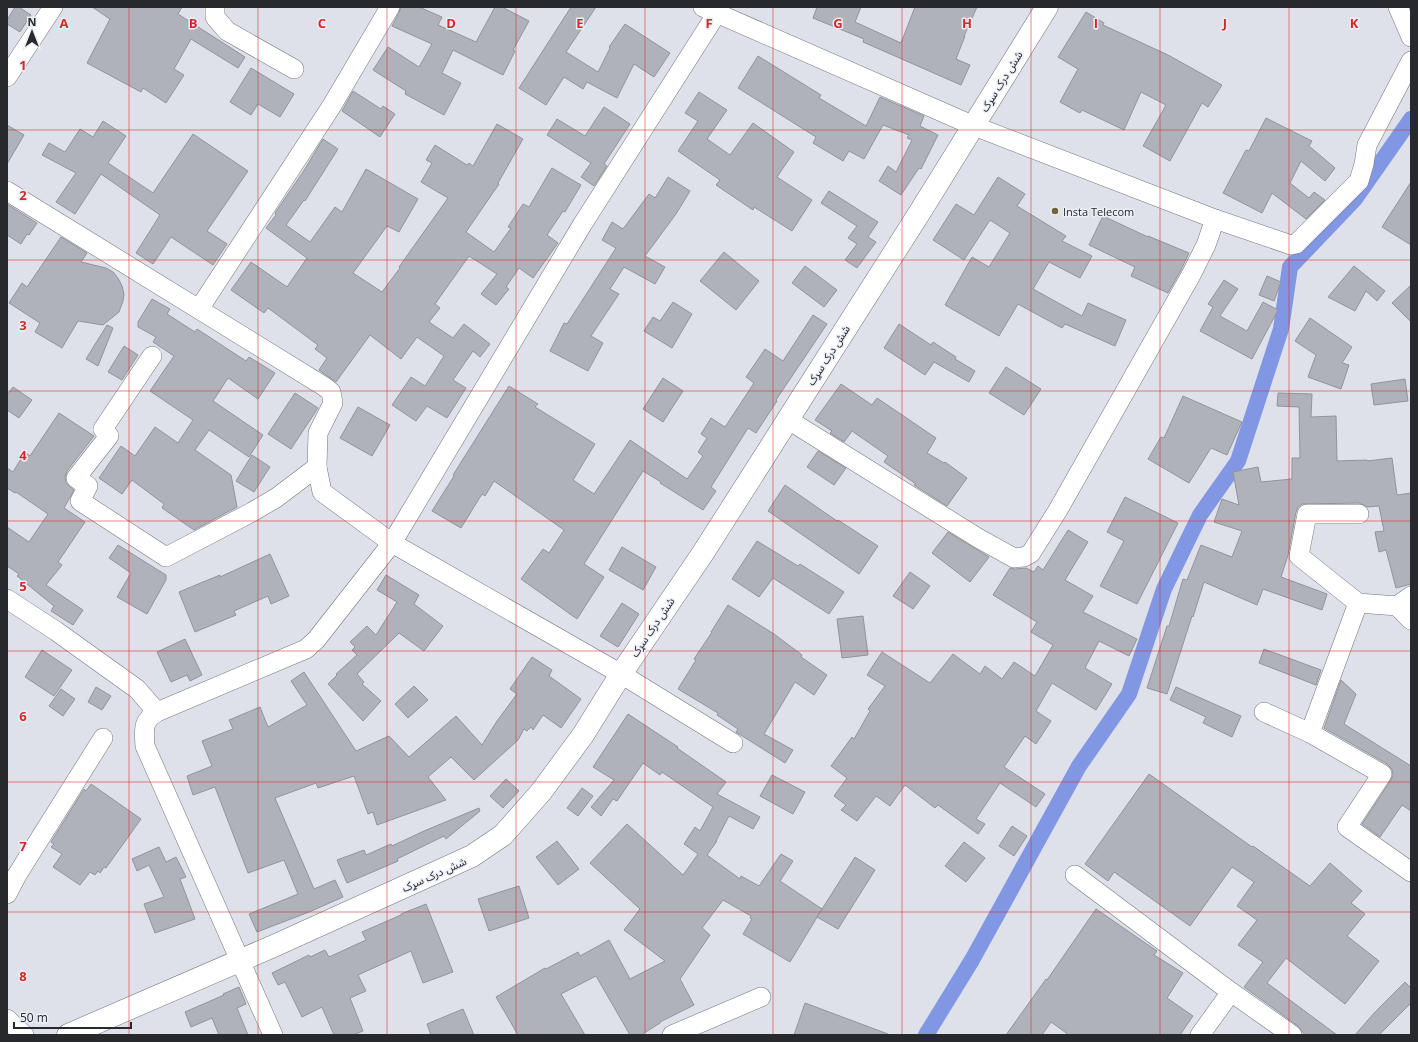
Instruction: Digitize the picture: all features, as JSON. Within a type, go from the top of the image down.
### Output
[{"type":"main road","name":"شش درک سړک","points":[[68,1035],[472,856],[503,835],[541,792],[583,736],[621,674],[703,553],[974,126],[1047,7]]},
{"type":"street","points":[[7,77],[52,7]]},
{"type":"street","points":[[216,7],[215,17],[227,31],[294,69]]},
{"type":"street","points":[[199,309],[331,107],[390,7]]},
{"type":"street","points":[[1398,7],[1411,37]]},
{"type":"street","points":[[273,1035],[145,746],[144,730],[149,717],[157,712],[306,649],[316,640],[392,543],[710,10],[974,126],[1215,219],[1288,245],[1296,244],[1359,180],[1364,164],[1367,145],[1411,61]]},
{"type":"street","points":[[7,190],[331,392],[333,403],[318,434],[317,467],[322,492],[392,543],[621,674],[733,743]]},
{"type":"street","points":[[788,419],[978,538],[1014,558],[1024,557],[1032,553],[1058,510],[1164,323],[1206,245],[1215,219]]},
{"type":"street","points":[[152,356],[103,428],[109,436],[76,478],[88,486],[80,501],[166,557],[276,498],[317,467]]},
{"type":"street","points":[[1359,514],[1307,514],[1299,556],[1358,603],[1404,601],[1411,620]]},
{"type":"street","points":[[7,599],[56,631],[137,689],[157,712]]},
{"type":"street","points":[[1310,733],[1358,603]]},
{"type":"street","points":[[1264,712],[1310,733],[1382,774],[1346,827],[1411,872]]},
{"type":"street","points":[[7,894],[17,875],[103,738]]},
{"type":"street","points":[[1075,875],[1231,992],[1292,1035]]},
{"type":"street","points":[[1200,1035],[1231,992]]},
{"type":"street","points":[[672,1035],[761,997]]},
{"type":"building","points":[[15,7],[19,7],[31,15],[20,32],[7,24],[7,20]]},
{"type":"building","points":[[92,7],[182,7],[178,14],[245,57],[238,68],[191,39],[174,69],[184,75],[166,103],[143,88],[141,92],[87,63],[110,19]]},
{"type":"building","points":[[401,7],[419,7],[442,17],[438,25],[476,42],[495,7],[502,7],[529,21],[513,50],[515,51],[503,75],[453,50],[442,73],[461,83],[444,115],[405,94],[406,91],[373,70],[388,47],[419,67],[432,44],[392,26]]},
{"type":"building","points":[[571,7],[596,7],[566,52],[598,72],[610,48],[609,47],[625,24],[670,53],[654,77],[634,64],[617,98],[587,82],[583,89],[564,77],[546,105],[519,88]]},
{"type":"building","points":[[817,7],[861,7],[855,22],[901,43],[915,7],[977,7],[956,59],[970,65],[961,85],[863,42],[864,39],[813,18]]},
{"type":"building","points":[[1086,12],[1104,23],[1103,25],[1168,55],[1222,85],[1208,107],[1202,103],[1170,161],[1143,146],[1166,105],[1141,92],[1124,130],[1082,110],[1080,113],[1060,102],[1078,69],[1058,57]]},
{"type":"building","points":[[758,56],[821,95],[819,98],[866,126],[880,97],[924,116],[920,126],[938,135],[921,169],[919,168],[901,195],[879,181],[888,166],[896,172],[912,140],[907,138],[909,135],[883,125],[864,159],[849,151],[843,161],[813,143],[816,137],[738,88]]},
{"type":"building","points":[[251,68],[294,94],[280,117],[258,104],[251,115],[230,102]]},
{"type":"building","points":[[353,91],[381,109],[383,106],[395,114],[380,137],[342,111]]},
{"type":"building","points":[[699,92],[727,110],[707,139],[730,155],[753,123],[794,152],[777,177],[812,200],[792,231],[754,207],[753,210],[716,185],[720,180],[678,151],[698,121],[685,113]]},
{"type":"building","points":[[604,107],[630,124],[604,164],[607,166],[594,186],[581,177],[591,163],[547,135],[557,119],[585,136]]},
{"type":"building","points":[[1266,118],[1312,141],[1309,146],[1335,168],[1325,181],[1301,161],[1290,183],[1309,198],[1314,192],[1325,200],[1306,219],[1272,193],[1262,213],[1223,193],[1246,150],[1249,151]]},
{"type":"building","points":[[103,121],[126,136],[108,163],[153,193],[193,134],[248,171],[207,231],[227,244],[213,265],[171,237],[153,264],[136,253],[160,215],[101,174],[75,214],[56,202],[76,173],[42,155],[49,143],[65,152],[80,129],[93,137]]},
{"type":"building","points":[[497,124],[523,139],[498,183],[499,184],[466,232],[494,252],[511,228],[508,227],[523,204],[529,207],[552,168],[581,185],[565,212],[563,211],[547,235],[558,243],[533,278],[519,268],[506,287],[509,289],[496,305],[481,294],[497,274],[469,256],[435,304],[440,308],[429,322],[453,338],[464,324],[490,344],[480,357],[473,351],[453,380],[466,388],[447,418],[427,406],[416,421],[392,405],[411,377],[425,386],[444,356],[417,337],[401,359],[370,335],[336,382],[319,370],[327,358],[315,349],[318,345],[268,308],[264,313],[231,290],[251,262],[287,287],[307,258],[266,228],[276,215],[275,213],[323,139],[338,149],[305,201],[304,200],[286,225],[310,242],[335,207],[342,212],[366,169],[418,199],[399,232],[387,226],[353,273],[382,292],[448,198],[421,182],[432,163],[426,160],[435,145],[467,165],[469,163],[473,166]]},
{"type":"building","points":[[7,125],[24,135],[7,164]]},
{"type":"building","points":[[668,177],[690,191],[676,214],[645,256],[665,267],[655,284],[624,267],[610,289],[619,294],[591,336],[603,343],[588,371],[550,351],[564,323],[567,324],[616,248],[602,240],[612,222],[623,229],[649,194],[655,198]]},
{"type":"building","points":[[998,177],[1025,194],[1017,206],[1066,236],[1062,241],[1092,256],[1080,278],[1049,262],[1033,289],[1082,316],[1088,303],[1126,320],[1115,346],[1065,324],[1062,328],[1018,304],[999,336],[945,305],[972,257],[989,267],[1010,233],[990,220],[964,260],[933,240],[956,204],[974,215]]},
{"type":"building","points":[[1411,182],[1411,245],[1382,227]]},
{"type":"building","points":[[829,191],[878,222],[868,237],[876,242],[857,268],[845,260],[857,244],[848,238],[857,226],[821,203]]},
{"type":"building","points":[[7,204],[37,223],[29,235],[27,234],[21,244],[7,235]]},
{"type":"building","points":[[1103,216],[1148,237],[1189,253],[1168,293],[1131,276],[1135,267],[1089,245]]},
{"type":"building","points":[[61,237],[87,253],[81,262],[106,268],[113,272],[122,286],[124,294],[119,312],[103,325],[78,321],[62,348],[35,332],[40,323],[9,303],[22,283],[27,287]]},
{"type":"building","points":[[724,252],[759,281],[736,310],[700,281]]},
{"type":"building","points":[[805,266],[837,290],[824,307],[792,283]]},
{"type":"building","points":[[1354,266],[1385,291],[1377,301],[1366,291],[1355,311],[1328,297]]},
{"type":"building","points":[[1267,276],[1281,282],[1274,301],[1259,295]]},
{"type":"building","points":[[1224,280],[1238,289],[1220,316],[1247,331],[1263,302],[1278,310],[1252,359],[1200,331],[1213,307],[1208,304]]},
{"type":"building","points":[[1411,285],[1411,322],[1392,303]]},
{"type":"building","points":[[152,299],[170,309],[167,314],[195,332],[197,329],[246,361],[249,357],[275,373],[258,399],[228,378],[213,401],[263,435],[249,457],[209,430],[195,450],[231,475],[237,507],[194,530],[162,508],[164,504],[132,480],[122,494],[99,478],[121,446],[135,456],[155,427],[178,443],[193,420],[150,391],[174,356],[153,342],[156,337],[138,327],[138,322]]},
{"type":"building","points":[[673,302],[692,314],[672,348],[644,331],[653,317],[660,321]]},
{"type":"building","points":[[813,315],[827,324],[776,400],[777,401],[756,433],[748,428],[711,487],[716,491],[703,510],[643,471],[584,564],[604,577],[577,619],[521,579],[543,549],[549,553],[564,530],[494,481],[485,496],[482,494],[461,528],[432,511],[509,386],[538,404],[535,407],[595,444],[573,480],[594,494],[630,440],[687,479],[703,456],[698,452],[707,438],[701,434],[711,418],[725,427],[754,383],[746,377],[765,349],[783,361]]},
{"type":"building","points":[[1310,318],[1352,347],[1342,363],[1349,365],[1341,389],[1308,377],[1316,355],[1295,341]]},
{"type":"building","points":[[899,324],[931,345],[933,342],[956,357],[955,359],[975,371],[969,382],[934,362],[925,375],[884,348]]},
{"type":"building","points":[[107,325],[113,328],[98,366],[86,359]]},
{"type":"building","points":[[124,346],[138,355],[122,380],[108,372]]},
{"type":"building","points":[[1006,367],[1041,389],[1024,415],[989,393]]},
{"type":"building","points":[[663,378],[683,391],[663,422],[643,409]]},
{"type":"building","points":[[1405,379],[1408,401],[1374,405],[1371,384]]},
{"type":"building","points":[[841,384],[872,405],[877,398],[936,438],[927,453],[944,463],[945,462],[967,478],[947,506],[914,485],[916,484],[884,462],[888,456],[852,431],[844,442],[830,433],[832,431],[815,420]]},
{"type":"building","points":[[13,387],[32,400],[19,418],[7,410],[7,395]]},
{"type":"building","points":[[295,393],[318,408],[291,449],[268,434]]},
{"type":"building","points":[[1278,393],[1312,394],[1311,417],[1336,416],[1337,461],[1367,461],[1392,458],[1397,495],[1411,493],[1411,584],[1396,588],[1386,550],[1379,552],[1375,532],[1384,531],[1379,506],[1367,507],[1359,503],[1302,504],[1298,507],[1296,512],[1288,555],[1281,577],[1327,594],[1322,610],[1263,589],[1257,605],[1204,582],[1167,694],[1147,688],[1167,626],[1169,626],[1183,579],[1187,580],[1201,545],[1232,557],[1242,531],[1214,522],[1222,499],[1239,505],[1233,472],[1258,467],[1261,482],[1292,479],[1292,458],[1300,458],[1299,407],[1277,406]]},
{"type":"building","points":[[1183,396],[1242,422],[1227,455],[1211,448],[1189,483],[1148,459],[1161,437],[1164,438]]},
{"type":"building","points":[[358,407],[390,425],[372,456],[340,438]]},
{"type":"building","points":[[59,413],[94,436],[67,471],[65,477],[66,483],[74,490],[64,508],[85,522],[58,562],[62,565],[46,585],[83,610],[73,625],[51,611],[54,606],[17,576],[19,574],[7,566],[7,527],[29,542],[48,514],[16,492],[15,493],[7,488],[7,468],[13,472],[25,452],[30,456]]},
{"type":"building","points":[[818,451],[846,468],[834,485],[807,467]]},
{"type":"building","points":[[252,455],[270,467],[254,492],[236,481]]},
{"type":"building","points":[[785,485],[837,521],[838,520],[878,546],[859,574],[768,511]]},
{"type":"building","points":[[1125,497],[1178,523],[1137,604],[1100,586],[1124,541],[1107,532]]},
{"type":"building","points":[[1068,530],[1088,542],[1065,580],[1093,596],[1083,612],[1137,639],[1129,656],[1099,641],[1085,668],[1112,684],[1096,710],[1052,683],[1036,711],[1051,721],[1036,744],[1025,736],[1004,767],[1045,794],[1036,807],[1000,783],[976,819],[985,824],[978,834],[938,805],[935,808],[905,785],[890,806],[876,796],[857,821],[841,810],[846,805],[834,796],[847,778],[831,766],[852,737],[854,739],[870,711],[868,709],[885,686],[867,675],[882,652],[930,683],[953,654],[980,674],[985,666],[1002,679],[1014,662],[1035,676],[1053,645],[1031,632],[1037,622],[993,595],[1010,568],[1026,568],[1034,572],[1038,566],[1043,570]]},
{"type":"building","points":[[948,532],[989,557],[970,582],[932,553]]},
{"type":"building","points":[[757,541],[798,566],[800,564],[844,592],[829,614],[773,578],[759,597],[732,579]]},
{"type":"building","points":[[118,545],[166,575],[166,580],[147,614],[117,597],[131,573],[109,558]]},
{"type":"building","points":[[622,547],[656,567],[643,590],[609,570]]},
{"type":"building","points":[[270,554],[289,596],[271,604],[268,596],[234,611],[236,615],[195,632],[179,592],[220,575],[220,577]]},
{"type":"building","points":[[910,572],[930,586],[913,609],[893,596]]},
{"type":"building","points":[[386,575],[419,595],[414,604],[443,626],[424,651],[399,633],[357,674],[364,682],[362,684],[381,701],[363,721],[328,684],[337,675],[336,674],[357,655],[352,650],[355,647],[350,642],[367,626],[376,635],[397,602],[377,590]]},
{"type":"building","points":[[622,603],[639,614],[618,647],[600,636]]},
{"type":"building","points":[[728,605],[774,634],[802,655],[801,657],[827,675],[814,695],[795,682],[764,734],[793,750],[785,763],[736,732],[738,729],[717,715],[718,713],[678,689],[696,660],[694,659]]},
{"type":"building","points":[[863,616],[868,655],[842,658],[837,619]]},
{"type":"building","points":[[185,639],[202,675],[190,681],[187,675],[171,682],[157,652]]},
{"type":"building","points":[[1264,649],[1321,670],[1316,685],[1259,663]]},
{"type":"building","points":[[42,650],[72,670],[54,696],[25,677]]},
{"type":"building","points":[[532,657],[552,670],[549,676],[581,699],[561,728],[543,715],[533,730],[531,727],[527,731],[524,729],[518,740],[474,780],[451,757],[428,777],[446,800],[377,825],[373,812],[368,814],[354,776],[318,788],[316,783],[275,798],[314,889],[335,880],[343,897],[257,932],[249,914],[298,894],[284,860],[248,873],[215,787],[193,795],[187,776],[212,766],[202,741],[233,729],[229,720],[260,707],[268,727],[307,705],[291,681],[304,672],[356,751],[389,736],[409,757],[456,716],[482,745],[497,721],[517,694],[510,689]]},
{"type":"building","points":[[1341,680],[1356,694],[1344,724],[1411,766],[1411,811],[1402,805],[1380,837],[1362,824],[1391,780],[1393,775],[1392,769],[1387,764],[1324,728]]},
{"type":"building","points":[[414,686],[428,700],[408,718],[395,704]]},
{"type":"building","points":[[96,687],[111,696],[102,710],[88,702]]},
{"type":"building","points":[[1176,687],[1241,716],[1232,737],[1203,723],[1206,717],[1170,700]]},
{"type":"building","points":[[61,689],[75,699],[63,716],[49,706]]},
{"type":"building","points":[[628,714],[678,747],[677,748],[726,782],[717,794],[760,817],[753,829],[729,816],[717,841],[707,855],[740,879],[741,876],[759,886],[781,854],[793,861],[780,881],[822,909],[790,962],[743,934],[752,919],[750,918],[751,916],[723,900],[702,928],[710,935],[680,979],[694,1005],[660,1022],[641,1035],[630,1035],[596,976],[561,994],[585,1035],[518,1035],[496,997],[545,968],[546,969],[578,952],[580,956],[609,940],[630,979],[665,961],[624,930],[640,909],[590,863],[627,824],[683,875],[698,854],[684,844],[695,827],[700,831],[713,807],[662,772],[660,775],[643,763],[617,801],[613,799],[601,816],[591,807],[614,780],[593,767]]},
{"type":"building","points":[[1149,774],[1310,886],[1330,863],[1362,891],[1351,903],[1365,914],[1347,936],[1379,961],[1345,1004],[1286,958],[1267,983],[1337,1035],[1305,1035],[1298,1026],[1244,987],[1263,962],[1238,945],[1257,920],[1237,906],[1254,882],[1232,867],[1190,926],[1114,872],[1108,881],[1085,864]]},
{"type":"building","points":[[772,775],[805,792],[793,814],[760,796]]},
{"type":"building","points":[[506,779],[519,791],[503,808],[490,796]]},
{"type":"building","points":[[91,784],[141,819],[106,868],[104,867],[100,873],[98,871],[95,875],[90,872],[80,885],[53,867],[62,854],[51,847],[54,844],[51,842],[84,789],[86,791]]},
{"type":"building","points":[[582,788],[593,796],[578,816],[567,808]]},
{"type":"building","points":[[479,808],[480,811],[446,839],[444,836],[397,859],[398,861],[347,883],[337,860],[364,850],[366,855],[391,844],[392,846]]},
{"type":"building","points":[[1012,826],[1027,836],[1014,856],[999,846]]},
{"type":"building","points":[[557,841],[579,869],[558,885],[536,857]]},
{"type":"building","points":[[964,842],[985,858],[966,882],[945,866]]},
{"type":"building","points":[[159,847],[166,862],[176,857],[186,877],[180,879],[195,919],[155,933],[144,904],[164,897],[149,865],[137,871],[132,859]]},
{"type":"building","points":[[855,857],[875,870],[838,929],[817,917]]},
{"type":"building","points":[[519,886],[529,918],[489,931],[478,899]]},
{"type":"building","points":[[426,904],[453,972],[423,983],[411,951],[358,975],[366,991],[350,998],[363,1031],[353,1035],[334,1035],[322,1007],[302,1017],[285,982],[278,985],[272,973],[309,955],[310,957],[325,950],[329,957],[366,940],[362,932]]},
{"type":"building","points":[[1096,909],[1157,951],[1154,955],[1183,973],[1167,998],[1193,1016],[1180,1035],[1069,1035],[1051,1022],[1042,1035],[1006,1035],[1046,979],[1047,980]]},
{"type":"building","points":[[1405,982],[1411,988],[1411,1003],[1379,1035],[1355,1035],[1375,1012]]},
{"type":"building","points":[[239,987],[246,1004],[237,1008],[248,1035],[219,1035],[212,1018],[191,1027],[185,1012]]},
{"type":"building","points":[[805,1003],[888,1034],[888,1035],[794,1035]]},
{"type":"building","points":[[463,1009],[474,1035],[431,1035],[427,1024]]},
{"type":"waterway","points":[[926,1035],[972,960],[1079,766],[1129,694],[1164,589],[1200,515],[1238,461],[1281,329],[1290,267],[1355,199],[1411,119]]},
{"type":"place","name":"Insta Telecom","points":[[1055,211]]}]
